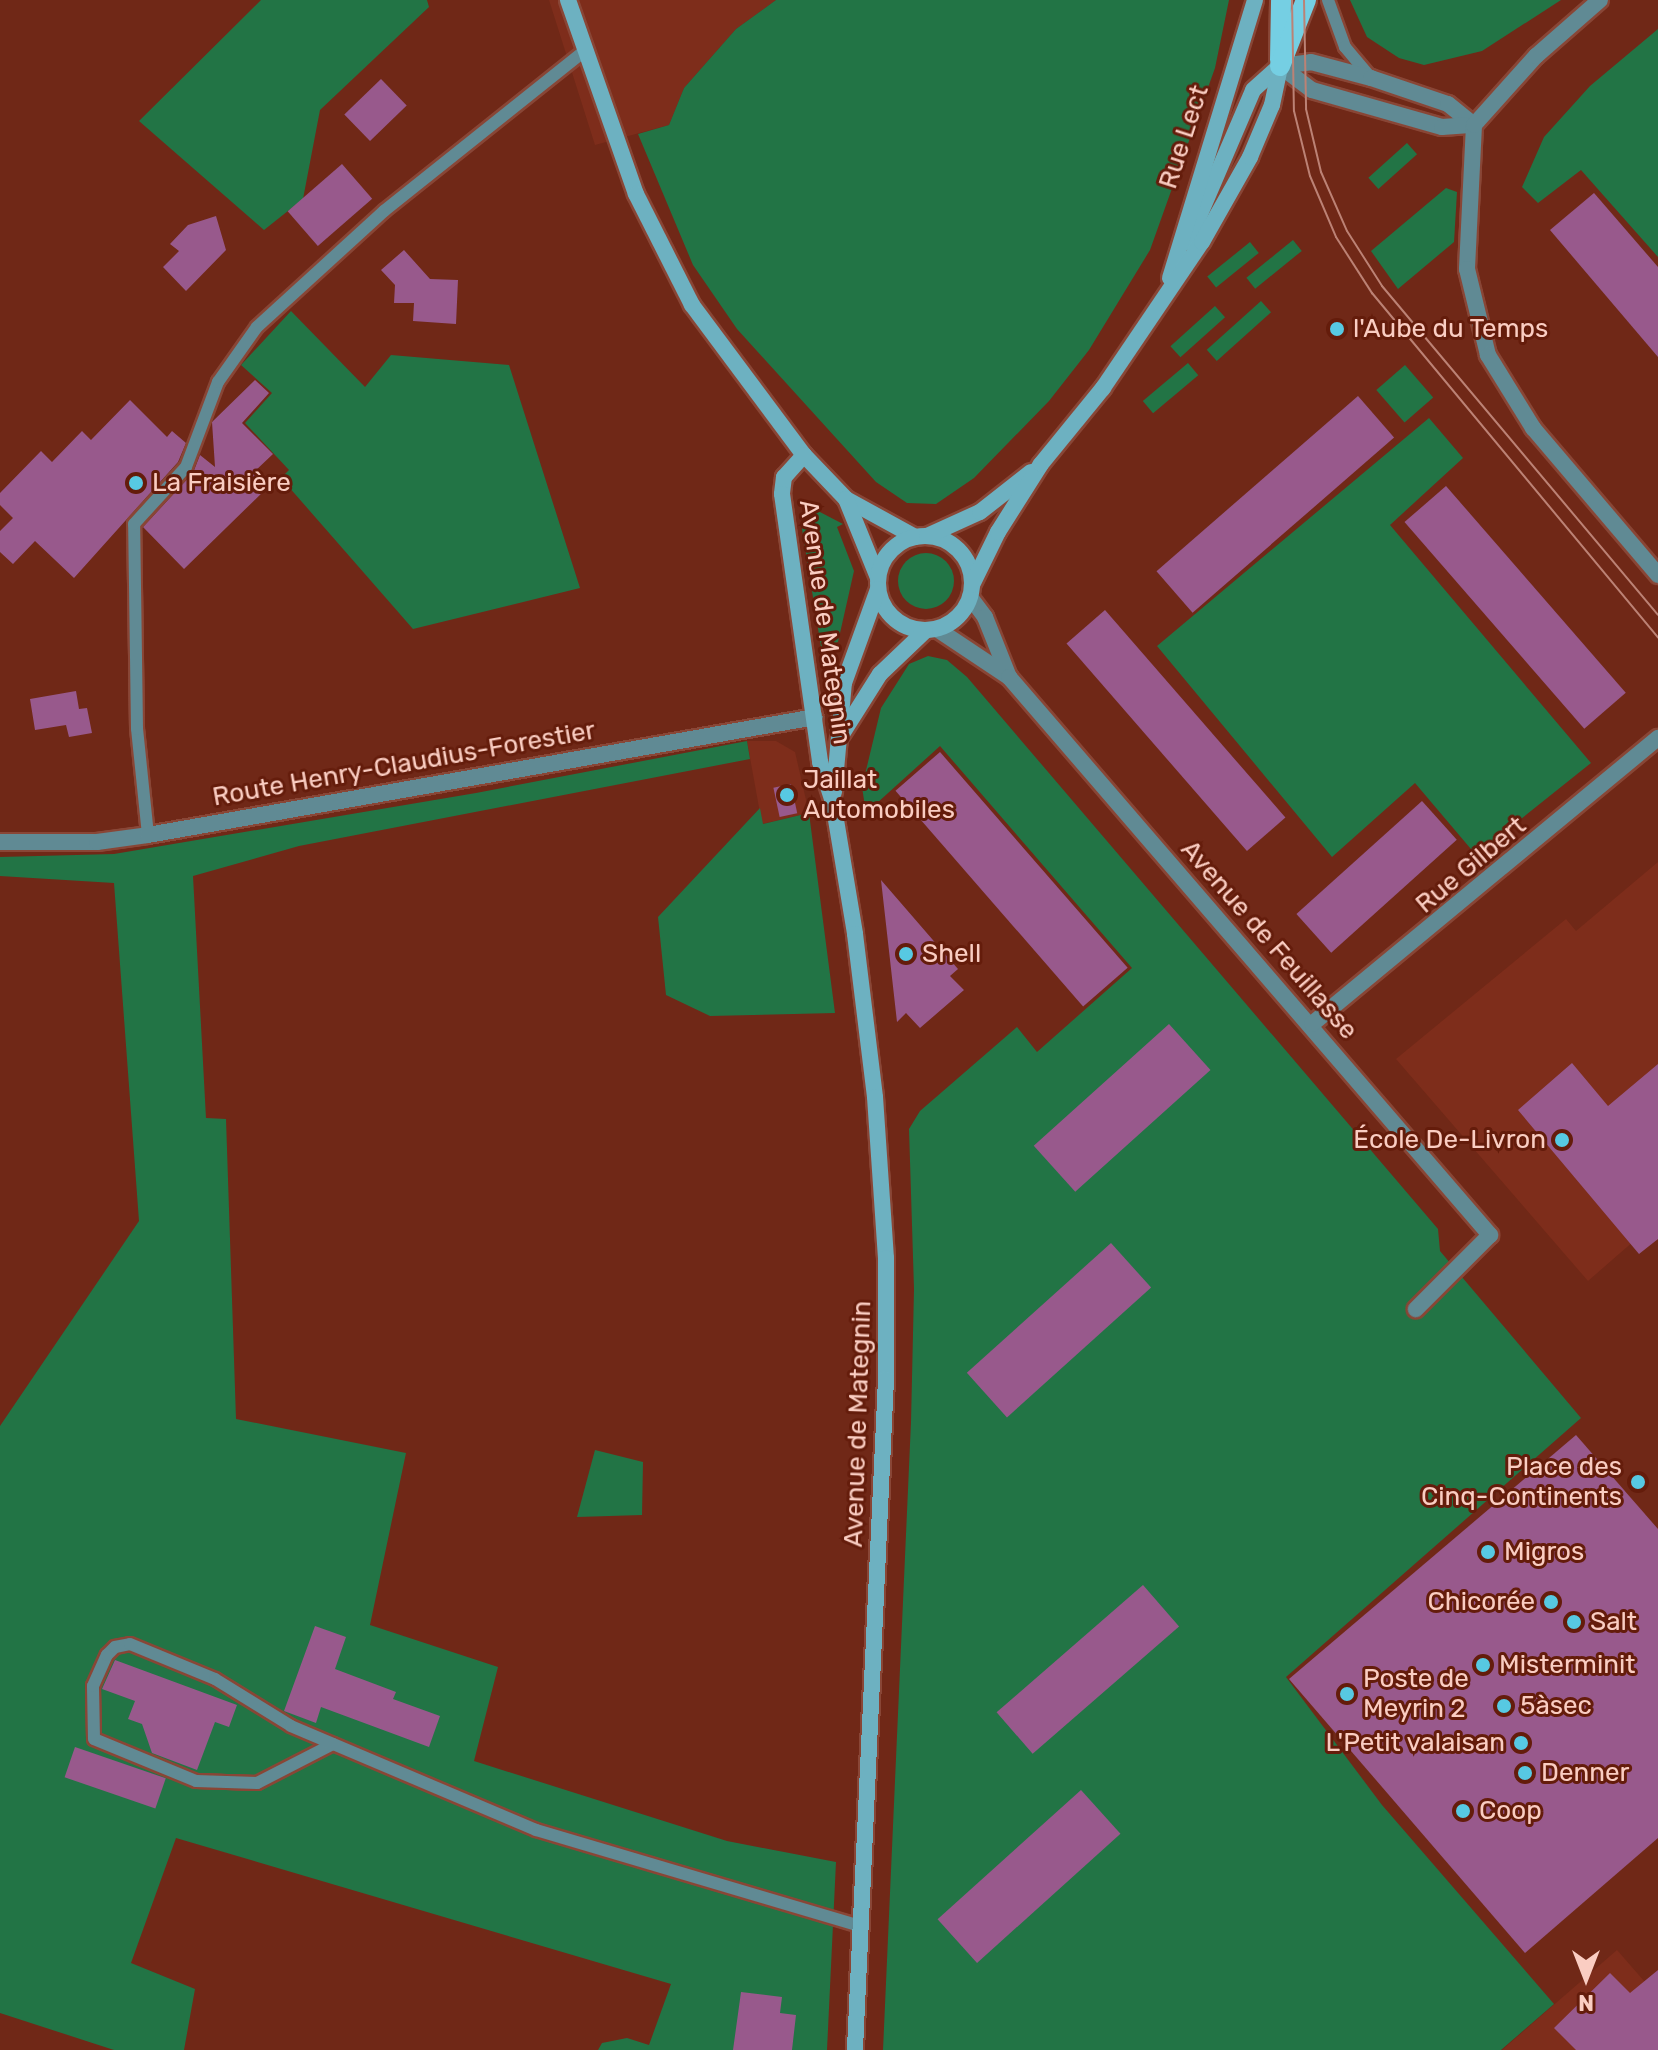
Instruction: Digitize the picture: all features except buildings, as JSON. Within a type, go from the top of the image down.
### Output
[{"type":"main road","name":"Avenue de Mategnin","points":[[568,0],[636,194],[668,263],[728,359],[804,455],[846,499],[921,537]]},
{"type":"main road","name":"Rue Lect","points":[[1166,291],[1255,0]]},
{"type":"main road","points":[[1280,66],[1277,27],[1281,0]]},
{"type":"main road","name":"Rue Lect","points":[[971,591],[998,532],[1041,464],[1103,388],[1166,291],[1253,90],[1280,66],[1306,0]]},
{"type":"main road","name":"Avenue de Mategnin","points":[[804,455],[784,477],[782,494],[820,762],[833,802],[868,1035],[886,1258],[886,1379],[855,2050]]},
{"type":"main road","name":"Rue Lect","points":[[921,537],[980,512],[1041,464]]},
{"type":"main road","name":"Avenue de Mategnin","points":[[833,802],[849,662],[878,583],[846,499]]},
{"type":"main road","points":[[921,537],[960,552],[971,591],[958,618],[931,630],[897,622],[878,583],[893,548],[921,537]]},
{"type":"main road","name":"Avenue de Mategnin","points":[[840,737],[880,674],[931,630]]},
{"type":"street","points":[[1600,0],[1536,56],[1474,125],[1467,269],[1488,355],[1533,428],[1658,575]]},
{"type":"street","points":[[1280,66],[1311,62],[1371,78],[1448,104],[1474,125]]},
{"type":"street","points":[[1280,66],[1312,90],[1442,127],[1474,125]]},
{"type":"street","name":"Avenue de Feuillasse","points":[[971,591],[1009,677]]},
{"type":"street","name":"Avenue de Feuillasse","points":[[931,630],[1009,677],[1312,1024],[1490,1235],[1416,1309]]},
{"type":"street","name":"Route Henry-Claudius-Forestier","points":[[0,842],[97,842],[148,835],[815,717]]},
{"type":"street","name":"Rue Gilbert","points":[[1312,1024],[1658,738]]},
{"type":"lane","points":[[1328,0],[1345,47],[1371,78]]},
{"type":"lane","points":[[148,835],[137,729],[134,524],[186,467],[218,382],[257,327],[384,211],[586,50]]},
{"type":"lane","points":[[333,1744],[257,1783],[196,1781],[94,1739],[93,1686],[107,1655],[115,1647],[130,1644],[215,1679],[291,1726],[578,1845],[861,1926]]},
{"type":"shaded area","points":[[549,0],[776,0],[736,29],[684,88],[669,125],[595,145]]},
{"type":"shaded area","points":[[747,741],[776,741],[795,752],[809,813],[762,824]]},
{"type":"shaded area","name":"École De-Livron","points":[[1658,862],[1658,1220],[1588,1281],[1396,1059],[1566,919],[1576,931]]},
{"type":"shaded area","points":[[1617,1950],[1658,1997],[1658,2050],[1502,2050]]},
{"type":"green space","points":[[261,0],[427,0],[429,7],[320,110],[303,199],[264,230],[139,121]]},
{"type":"green space","points":[[776,0],[1229,0],[1215,68],[1150,250],[1089,350],[1049,401],[974,478],[936,504],[907,503],[876,482],[737,329],[693,265],[638,134],[669,125],[684,88],[736,29]]},
{"type":"green space","points":[[1350,0],[1561,0],[1482,51],[1424,65],[1399,58],[1367,37]]},
{"type":"green space","points":[[1658,29],[1658,257],[1581,170],[1538,203],[1522,187],[1544,137],[1590,86]]},
{"type":"green space","points":[[1407,143],[1417,154],[1378,189],[1368,178]]},
{"type":"green space","points":[[1446,188],[1457,192],[1454,242],[1398,289],[1371,251]]},
{"type":"green space","points":[[1293,240],[1302,251],[1255,289],[1246,278]]},
{"type":"green space","points":[[1250,242],[1259,253],[1216,287],[1207,277]]},
{"type":"green space","points":[[1261,301],[1271,312],[1217,361],[1207,350]]},
{"type":"green space","points":[[1215,306],[1225,317],[1180,357],[1170,346]]},
{"type":"green space","points":[[291,311],[365,387],[391,355],[509,365],[580,588],[413,629],[281,478],[289,470],[245,423],[272,393],[241,365]]},
{"type":"green space","points":[[1188,363],[1198,375],[1153,413],[1143,401]]},
{"type":"green space","points":[[1405,365],[1433,397],[1405,422],[1376,390]]},
{"type":"green space","points":[[1429,418],[1463,458],[1390,525],[1591,763],[1476,855],[1415,783],[1332,857],[1157,646]]},
{"type":"green space","points":[[818,511],[843,524],[837,527],[854,571],[838,642],[821,647],[802,529],[802,519]]},
{"type":"green space","points":[[926,553],[946,561],[954,581],[946,601],[926,609],[906,601],[898,581],[906,561]]},
{"type":"green space","points":[[928,656],[947,660],[967,677],[1438,1229],[1440,1251],[1581,1418],[1286,1677],[1382,1805],[1554,2004],[1501,2050],[883,2050],[911,1422],[914,1289],[909,1129],[920,1111],[1017,1027],[1037,1052],[1132,968],[940,746],[866,813],[862,787],[881,708],[909,664]]},
{"type":"green space","points":[[747,741],[750,759],[299,846],[193,876],[206,1118],[226,1119],[236,1419],[406,1453],[370,1625],[498,1667],[474,1761],[727,1841],[836,1862],[827,2050],[598,2050],[602,2043],[627,2038],[649,2045],[671,1984],[176,1838],[131,1963],[195,1989],[184,2050],[114,2050],[0,2013],[0,1426],[139,1221],[114,883],[0,876],[0,857],[114,854],[476,793]]},
{"type":"green space","points":[[760,808],[763,824],[809,813],[835,1013],[710,1016],[666,995],[658,917]]},
{"type":"green space","points":[[595,1450],[643,1462],[642,1515],[577,1517]]},
{"type":"tram line","points":[[1292,0],[1294,111],[1310,176],[1336,237],[1372,293],[1658,638]]},
{"type":"tram line","points":[[1304,0],[1306,109],[1321,172],[1347,231],[1382,286],[1658,615]]},
{"type":"place","name":"l'Aube du Temps","points":[[1337,329]]},
{"type":"place","name":"La Fraisière","points":[[136,483]]},
{"type":"place","name":"Jaillat Automobiles","points":[[787,795]]},
{"type":"place","name":"Shell","points":[[906,954]]},
{"type":"place","name":"École De-Livron","points":[[1562,1140]]},
{"type":"place","name":"Place des Cinq-Continents","points":[[1638,1482]]},
{"type":"place","name":"Migros","points":[[1488,1552]]},
{"type":"place","name":"Chicorée","points":[[1551,1602]]},
{"type":"place","name":"Salt","points":[[1574,1622]]},
{"type":"place","name":"Misterminit","points":[[1483,1665]]},
{"type":"place","name":"Poste de Meyrin 2","points":[[1347,1694]]},
{"type":"place","name":"5àsec","points":[[1504,1706]]},
{"type":"place","name":"L'Petit valaisan","points":[[1521,1743]]},
{"type":"place","name":"Denner","points":[[1525,1773]]},
{"type":"place","name":"Coop","points":[[1463,1811]]}]
